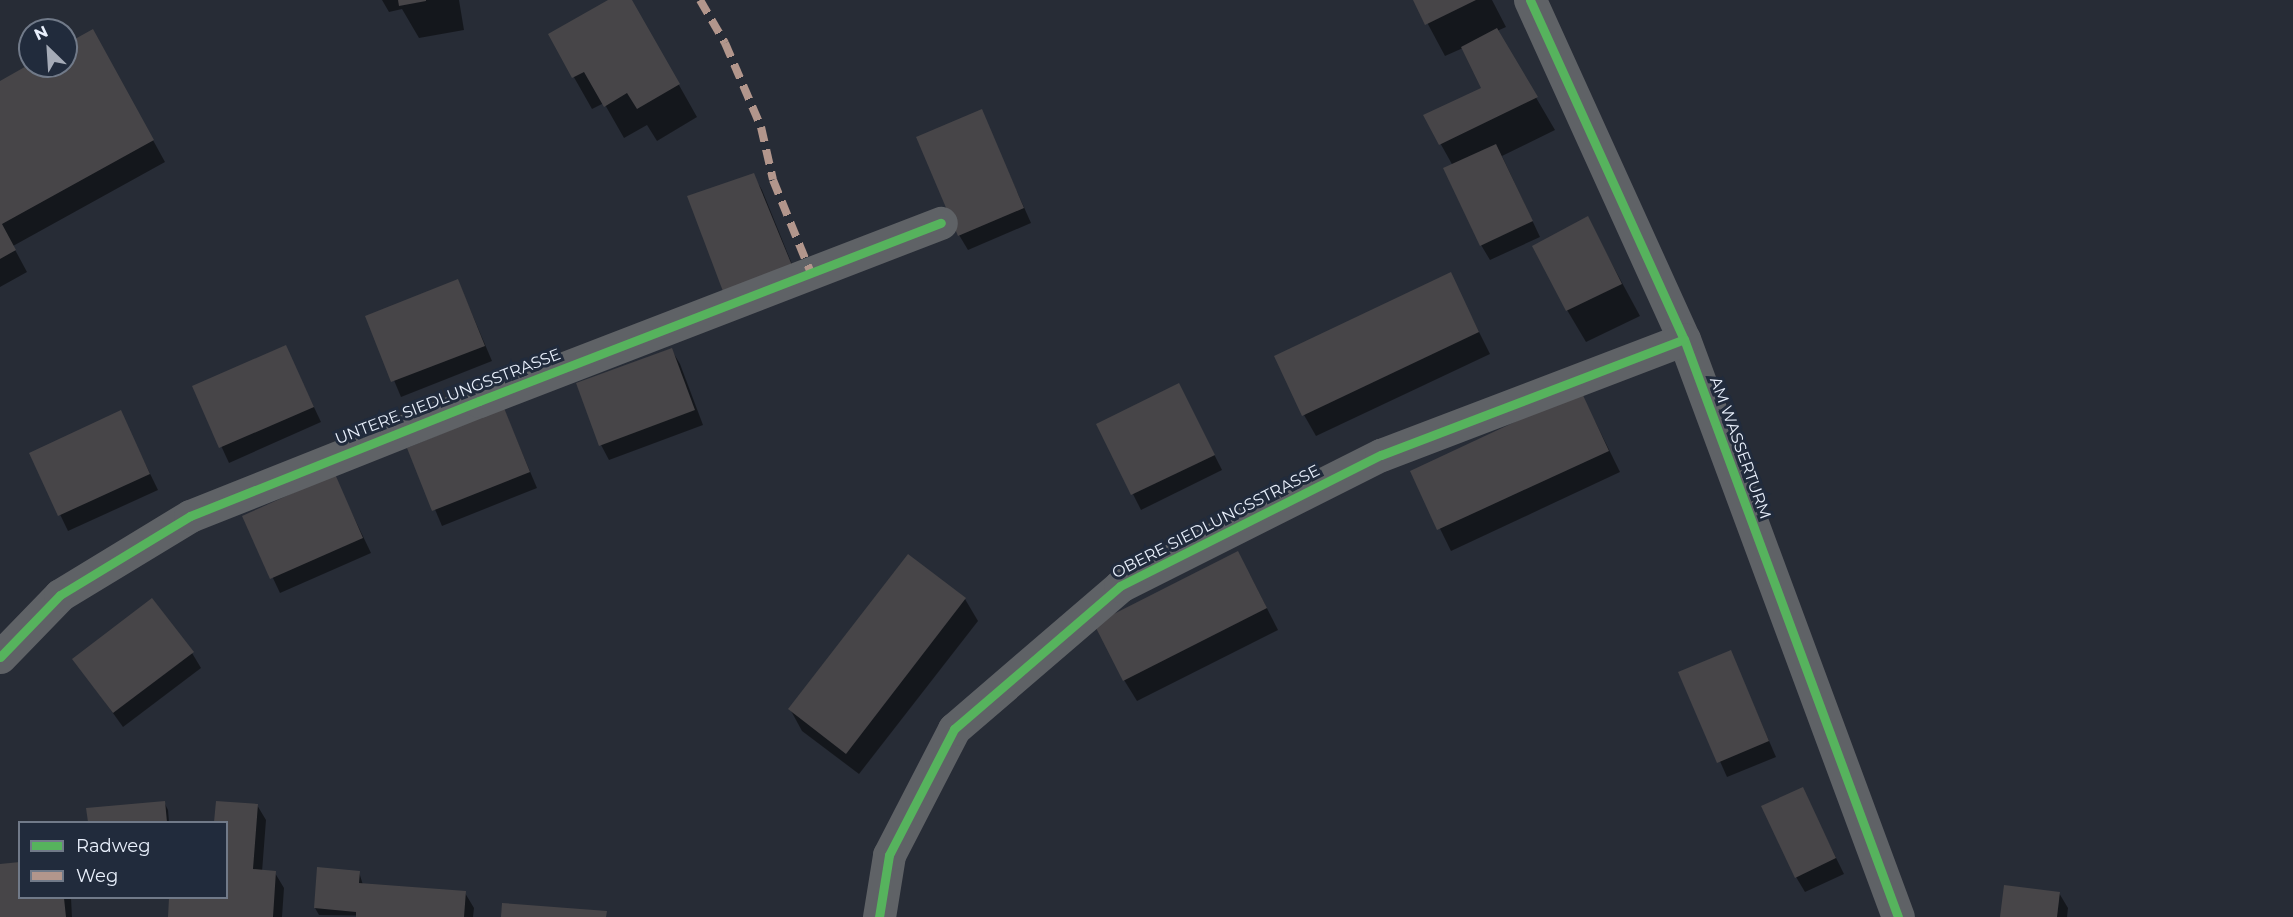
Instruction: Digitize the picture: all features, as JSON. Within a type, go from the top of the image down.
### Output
[{"type":"street","name":"AM WASSERTURM","points":[[1530,0],[1684,339],[1898,917]]},
{"type":"street","name":"UNTERE SIEDLUNGSSTRASSE","points":[[0,657],[60,595],[190,516],[479,400],[941,223]]},
{"type":"street","name":"OBERE SIEDLUNGSSTRASSE","points":[[879,917],[889,855],[954,729],[1120,586],[1381,455],[1684,339]]},
{"type":"building","points":[[398,0],[426,0],[426,1],[399,6]]},
{"type":"building","points":[[608,0],[632,0],[680,84],[637,109],[627,93],[604,107],[584,72],[572,78],[548,34]]},
{"type":"building","points":[[1413,0],[1476,0],[1425,25]]},
{"type":"building","points":[[1497,28],[1538,97],[1439,145],[1423,115],[1481,88],[1461,47]]},
{"type":"building","points":[[93,29],[154,140],[2,224],[16,250],[0,259],[0,81],[18,71],[18,78],[78,78],[78,37]]},
{"type":"building","points":[[982,109],[1024,208],[958,236],[916,137]]},
{"type":"building","points":[[1496,144],[1533,221],[1480,246],[1443,168]]},
{"type":"building","points":[[754,173],[793,268],[724,294],[687,196]]},
{"type":"building","points":[[1588,216],[1622,284],[1566,311],[1532,246]]},
{"type":"building","points":[[1451,272],[1479,332],[1302,416],[1274,356]]},
{"type":"building","points":[[458,279],[485,346],[391,382],[365,316]]},
{"type":"building","points":[[286,345],[314,407],[219,448],[192,386]]},
{"type":"building","points":[[672,348],[695,410],[599,446],[576,383]]},
{"type":"building","points":[[1179,383],[1215,455],[1131,495],[1096,424]]},
{"type":"building","points":[[1581,391],[1609,451],[1437,530],[1410,471]]},
{"type":"building","points":[[504,408],[530,472],[432,511],[407,448]]},
{"type":"building","points":[[121,410],[150,474],[58,516],[29,453]]},
{"type":"building","points":[[335,474],[363,538],[270,579],[242,516]]},
{"type":"building","points":[[1238,551],[1267,608],[1123,681],[1094,624]]},
{"type":"building","points":[[908,554],[966,598],[846,754],[788,709]]},
{"type":"building","points":[[152,598],[194,652],[113,713],[72,659]]},
{"type":"building","points":[[1731,650],[1769,741],[1717,763],[1678,672]]},
{"type":"building","points":[[1803,787],[1836,858],[1795,878],[1761,806]]},
{"type":"building","points":[[165,801],[167,821],[88,821],[86,808]]},
{"type":"building","points":[[216,801],[258,804],[253,869],[276,871],[273,917],[168,917],[169,899],[228,899],[228,821],[214,821]]},
{"type":"building","points":[[18,862],[18,899],[64,899],[66,917],[0,917],[0,864]]},
{"type":"building","points":[[317,867],[360,871],[359,883],[466,891],[464,917],[356,917],[356,912],[314,908]]},
{"type":"building","points":[[2004,885],[2060,892],[2057,917],[2000,917]]},
{"type":"building","points":[[502,903],[607,911],[606,917],[501,917]]},
{"type":"marked path","points":[[700,0],[725,43],[761,127],[773,180],[811,273]]},
{"type":"cycle path","points":[[1530,0],[1684,339],[1898,917]]},
{"type":"cycle path","points":[[0,657],[60,595],[190,516],[479,401],[941,223]]},
{"type":"cycle path","points":[[879,917],[889,855],[954,729],[1120,586],[1381,455],[1684,339]]}]
